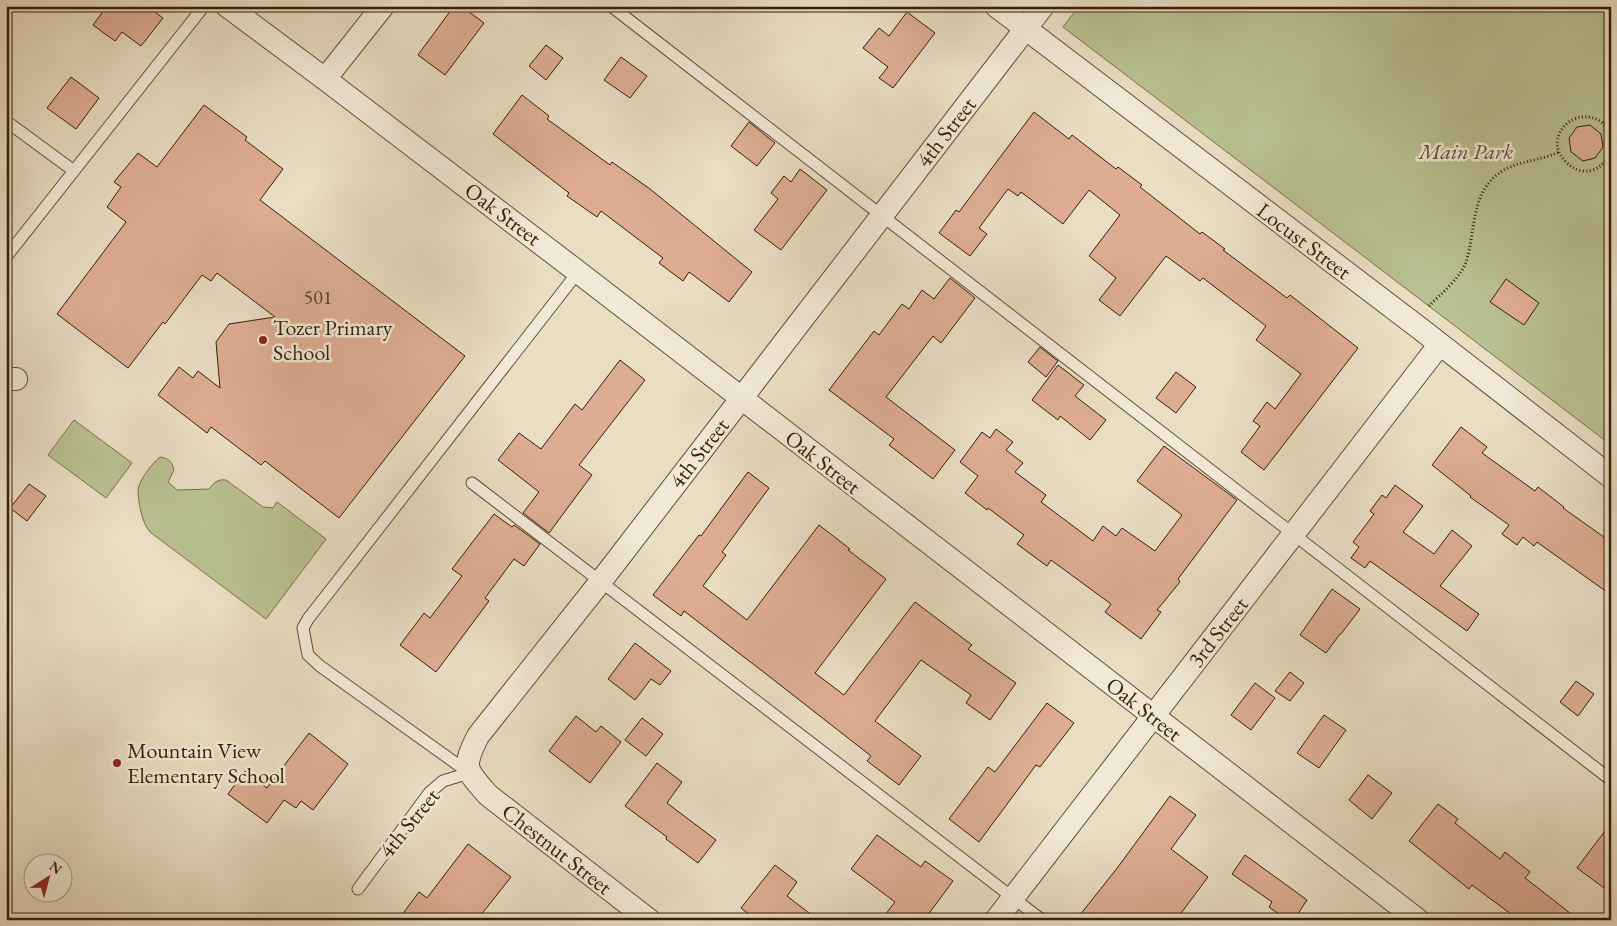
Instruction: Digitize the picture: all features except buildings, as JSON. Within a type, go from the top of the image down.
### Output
[{"type":"street","name":"Oak Street","points":[[227,6],[578,272],[1418,920]]},
{"type":"street","points":[[325,79],[383,6]]},
{"type":"street","name":"Locust Street","points":[[996,6],[1611,476]]},
{"type":"street","name":"4th Street","points":[[469,773],[468,756],[478,736],[601,581],[1043,6]]},
{"type":"street","name":"3rd Street","points":[[996,920],[1440,344]]},
{"type":"street","name":"Chestnut Street","points":[[469,773],[488,795],[649,920]]},
{"type":"lane","points":[[6,257],[204,6]]},
{"type":"lane","points":[[611,6],[1611,780]]},
{"type":"lane","points":[[6,121],[74,172]]},
{"type":"lane","points":[[469,773],[320,666],[308,655],[303,628],[308,619],[578,272]]},
{"type":"lane","points":[[472,483],[1042,920]]},
{"type":"lane","name":"4th Street","points":[[358,888],[430,794],[443,781],[469,773]]},
{"type":"path","points":[[1611,134],[1604,124],[1592,117],[1582,116],[1573,119],[1565,125],[1560,133],[1558,142],[1559,152],[1563,160],[1578,170],[1588,171],[1597,168],[1606,162],[1611,154]]},
{"type":"path","points":[[1604,124],[1611,117]]},
{"type":"path","points":[[1429,306],[1449,286],[1466,264],[1476,208],[1480,197],[1488,186],[1499,173],[1513,165],[1559,152]]},
{"type":"green space","name":"Main Park","points":[[1079,6],[1611,6],[1611,445],[1063,27]]},
{"type":"green space","points":[[74,420],[132,463],[106,498],[48,455]]},
{"type":"green space","points":[[160,457],[170,461],[174,470],[168,482],[177,490],[209,489],[216,482],[226,480],[263,507],[273,508],[277,502],[326,539],[266,619],[147,528],[141,512],[138,490],[146,472]]},
{"type":"place","name":"Tozer Primary School","points":[[263,340]]},
{"type":"place","name":"Mountain View Elementary School","points":[[117,763]]}]
